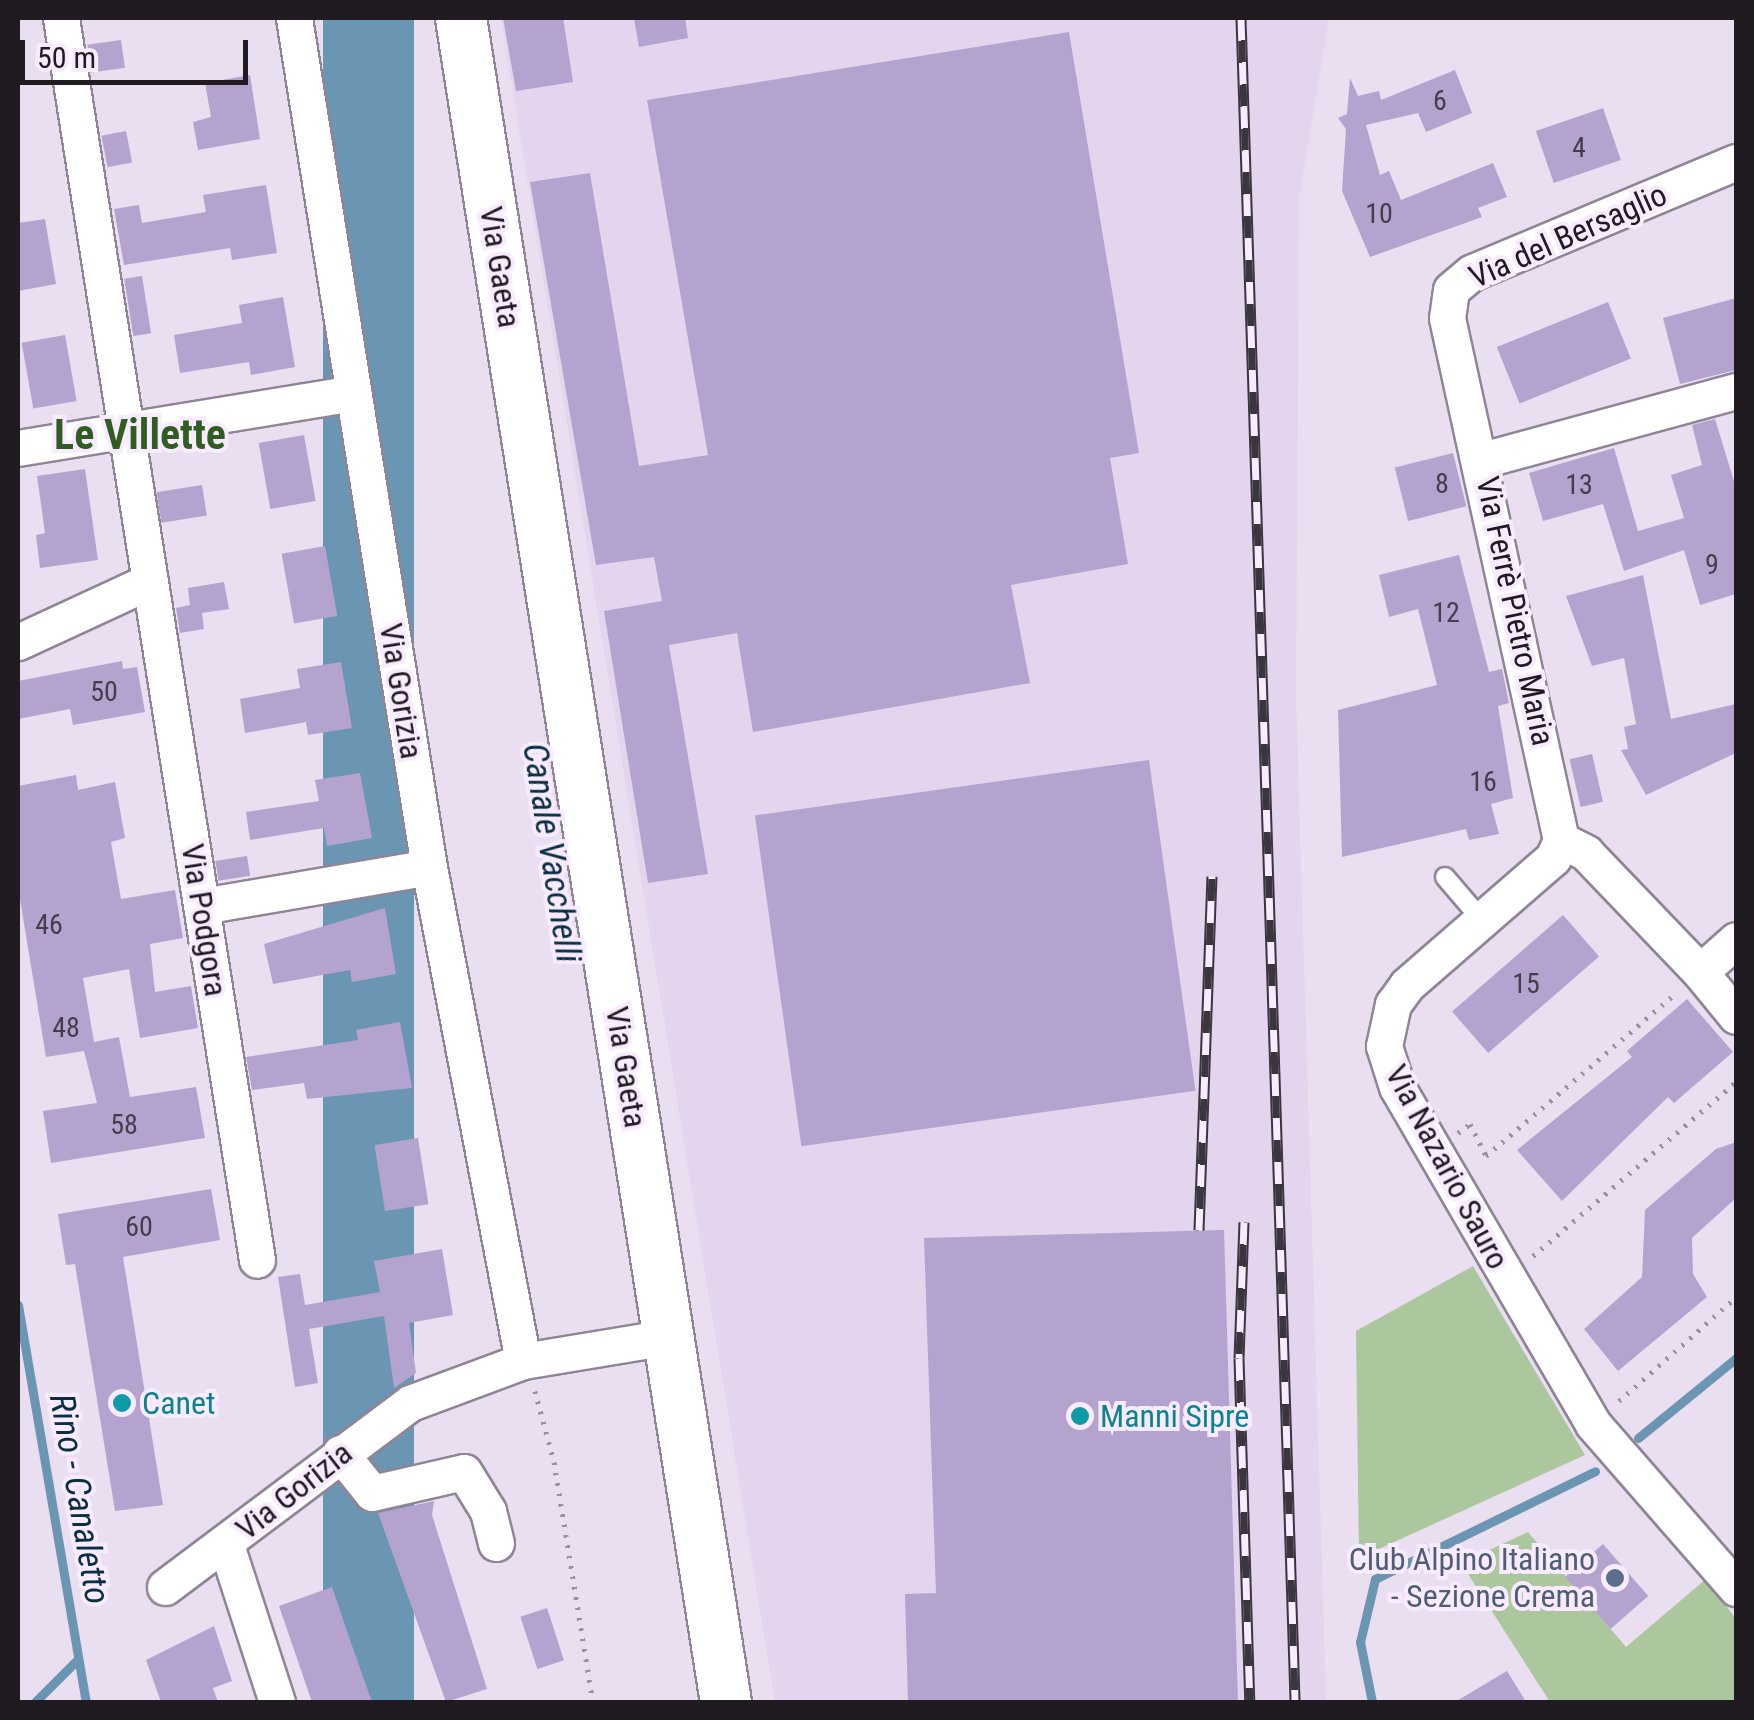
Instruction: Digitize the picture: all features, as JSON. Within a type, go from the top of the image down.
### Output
[{"type":"main road","name":"Via Gaeta","points":[[461,18],[649,1341],[726,1702]]},
{"type":"street","name":"Via Podgora","points":[[61,18],[257,1260]]},
{"type":"street","name":"Via Gorizia","points":[[294,18],[429,867],[534,1360]]},
{"type":"street","name":"Via del Bersaglio","points":[[1482,460],[1447,318],[1452,290],[1472,273],[1736,162]]},
{"type":"street","points":[[18,448],[354,393]]},
{"type":"street","name":"Via Ferrè Pietro Maria","points":[[1562,840],[1482,460],[1735,396]]},
{"type":"street","points":[[18,642],[150,580]]},
{"type":"street","points":[[1562,840],[1586,853],[1700,972],[1736,1016]]},
{"type":"street","name":"Via Nazario Sauro","points":[[1562,840],[1553,858],[1407,985],[1386,1023],[1389,1067],[1504,1273],[1598,1429],[1736,1588]]},
{"type":"street","points":[[202,906],[429,867]]},
{"type":"street","points":[[1700,972],[1736,940]]},
{"type":"street","name":"Via Gorizia","points":[[165,1587],[226,1545],[340,1453],[410,1403],[534,1360],[649,1341]]},
{"type":"street","points":[[340,1453],[372,1493],[464,1472],[488,1511],[496,1543]]},
{"type":"street","name":"Via Gorizia","points":[[226,1545],[277,1702]]},
{"type":"lane","points":[[1446,877],[1481,919]]},
{"type":"path","points":[[1434,1148],[1470,1124],[1486,1156],[1700,972]]},
{"type":"path","points":[[1504,1273],[1542,1251],[1736,1082]]},
{"type":"path","points":[[1598,1429],[1736,1297]]},
{"type":"path","points":[[534,1360],[593,1702]]},
{"type":"shaded area","points":[[501,18],[1329,18],[1299,198],[1296,696],[1326,1702],[775,1702]]},
{"type":"green space","points":[[1473,1266],[1585,1455],[1359,1558],[1356,1331]]},
{"type":"green space","points":[[1528,1532],[1626,1647],[1706,1579],[1736,1619],[1736,1702],[1550,1702],[1461,1563]]},
{"type":"water","points":[[323,18],[414,18],[414,1702],[323,1702]]},
{"type":"building","points":[[503,18],[563,18],[573,82],[516,91]]},
{"type":"building","points":[[634,18],[685,18],[688,38],[639,47]]},
{"type":"building","points":[[1069,32],[1139,453],[1110,458],[1128,564],[1011,585],[1030,683],[753,732],[737,633],[669,645],[708,874],[648,883],[604,611],[662,601],[654,557],[596,565],[530,182],[590,173],[639,466],[708,455],[647,100]]},
{"type":"building","points":[[121,40],[125,68],[91,72],[87,45]]},
{"type":"building","points":[[1455,70],[1472,113],[1426,132],[1418,113],[1366,125],[1380,175],[1389,171],[1401,200],[1493,163],[1507,197],[1478,208],[1482,217],[1370,257],[1342,191],[1346,129],[1338,118],[1347,114],[1350,78],[1358,96],[1379,91],[1381,100]]},
{"type":"building","points":[[250,75],[260,139],[198,150],[193,122],[211,117],[205,83]]},
{"type":"building","points":[[1603,108],[1621,160],[1554,183],[1536,131]]},
{"type":"building","points":[[126,131],[132,162],[108,167],[101,136]]},
{"type":"building","points":[[266,185],[277,253],[232,260],[230,248],[124,265],[114,209],[139,205],[142,223],[206,212],[203,195]]},
{"type":"building","points":[[45,219],[56,284],[18,291],[18,223]]},
{"type":"building","points":[[142,276],[151,333],[133,336],[124,279]]},
{"type":"building","points":[[283,297],[295,367],[251,375],[249,362],[180,373],[174,335],[242,323],[239,305]]},
{"type":"building","points":[[1736,298],[1736,370],[1680,384],[1663,318]]},
{"type":"building","points":[[1608,302],[1631,359],[1520,404],[1497,347]]},
{"type":"building","points":[[65,335],[77,401],[33,409],[22,343]]},
{"type":"building","points":[[1715,419],[1736,488],[1736,594],[1700,605],[1684,550],[1624,571],[1603,504],[1543,521],[1529,473],[1614,448],[1638,531],[1684,518],[1671,475],[1702,465],[1692,425]]},
{"type":"building","points":[[304,435],[316,501],[270,509],[259,443]]},
{"type":"building","points":[[1453,453],[1466,506],[1408,521],[1395,468]]},
{"type":"building","points":[[85,469],[98,560],[40,568],[36,535],[45,533],[37,476]]},
{"type":"building","points":[[202,485],[207,516],[161,523],[157,492]]},
{"type":"building","points":[[325,546],[337,616],[294,624],[282,554]]},
{"type":"building","points":[[1459,555],[1489,672],[1502,669],[1509,703],[1498,706],[1513,798],[1491,804],[1499,834],[1469,840],[1466,829],[1342,857],[1338,710],[1437,685],[1418,609],[1389,617],[1379,575]]},
{"type":"building","points":[[1643,575],[1671,719],[1736,704],[1736,753],[1646,795],[1621,750],[1628,749],[1624,727],[1636,724],[1624,658],[1592,666],[1566,596]]},
{"type":"building","points":[[224,582],[229,609],[202,613],[204,629],[180,633],[176,608],[190,605],[188,588]]},
{"type":"building","points":[[122,661],[123,669],[137,667],[145,712],[73,725],[70,709],[18,719],[18,681]]},
{"type":"building","points":[[341,662],[352,728],[308,735],[306,722],[245,733],[240,699],[300,688],[297,669]]},
{"type":"building","points":[[1592,754],[1603,802],[1581,807],[1570,759]]},
{"type":"building","points":[[1149,760],[1195,1091],[801,1146],[755,815]]},
{"type":"building","points":[[360,773],[372,838],[327,846],[324,828],[250,840],[246,812],[319,801],[315,780]]},
{"type":"building","points":[[76,775],[78,790],[115,782],[125,838],[111,842],[121,899],[175,890],[183,938],[150,944],[155,992],[191,986],[198,1028],[140,1038],[129,969],[83,978],[94,1042],[119,1037],[130,1097],[196,1087],[205,1138],[51,1163],[43,1111],[97,1103],[84,1051],[46,1057],[18,887],[18,786]]},
{"type":"building","points":[[247,856],[250,876],[219,881],[215,861]]},
{"type":"building","points":[[385,908],[396,974],[352,982],[350,970],[273,984],[264,944]]},
{"type":"building","points":[[1563,915],[1599,957],[1488,1053],[1452,1011]]},
{"type":"building","points":[[1687,999],[1733,1052],[1674,1103],[1668,1097],[1562,1201],[1517,1150],[1632,1057],[1627,1051]]},
{"type":"building","points":[[400,1022],[412,1088],[307,1099],[304,1083],[252,1090],[246,1057],[358,1040],[356,1030]]},
{"type":"building","points":[[418,1138],[428,1204],[385,1211],[375,1145]]},
{"type":"building","points":[[1736,1142],[1736,1198],[1692,1238],[1693,1274],[1707,1297],[1618,1371],[1584,1329],[1642,1277],[1645,1210],[1716,1149]]},
{"type":"building","points":[[211,1189],[220,1240],[123,1257],[163,1505],[115,1511],[75,1264],[66,1265],[58,1214]]},
{"type":"building","name":"Manni Sipre","points":[[1224,1230],[1238,1702],[908,1702],[905,1594],[936,1593],[924,1238]]},
{"type":"building","points":[[442,1249],[453,1315],[409,1323],[416,1373],[394,1388],[384,1316],[309,1329],[318,1383],[295,1387],[278,1277],[300,1274],[305,1305],[380,1292],[374,1261]]},
{"type":"building","points":[[434,1501],[432,1515],[487,1689],[446,1702],[378,1513]]},
{"type":"building","points":[[1603,1544],[1648,1596],[1611,1629],[1565,1577]]},
{"type":"building","points":[[332,1587],[372,1702],[312,1702],[279,1606]]},
{"type":"building","points":[[547,1608],[564,1660],[537,1669],[520,1617]]},
{"type":"building","points":[[214,1626],[232,1681],[213,1688],[218,1702],[161,1702],[146,1660]]},
{"type":"building","points":[[1507,1671],[1526,1702],[1455,1702]]},
{"type":"waterway","name":"Rino - Canaletto","points":[[18,1305],[86,1702]]},
{"type":"waterway","points":[[1638,1438],[1736,1358]]},
{"type":"waterway","points":[[1372,1702],[1360,1642],[1375,1579],[1595,1471]]},
{"type":"waterway","points":[[35,1702],[76,1661]]},
{"type":"railway","points":[[1241,18],[1295,1702]]},
{"type":"railway","points":[[1199,1230],[1212,876]]},
{"type":"railway","points":[[1244,1222],[1239,1358],[1250,1702]]},
{"type":"place","name":"Canet","points":[[122,1403]]},
{"type":"place","name":"Manni Sipre","points":[[1080,1416]]},
{"type":"place","name":"Club Alpino Italiano - Sezione Crema","points":[[1615,1578]]},
{"type":"district","name":"Le Villette","points":[[140,435]]},
{"type":"water label","name":"Canale Vacchelli","points":[[551,853]]}]
